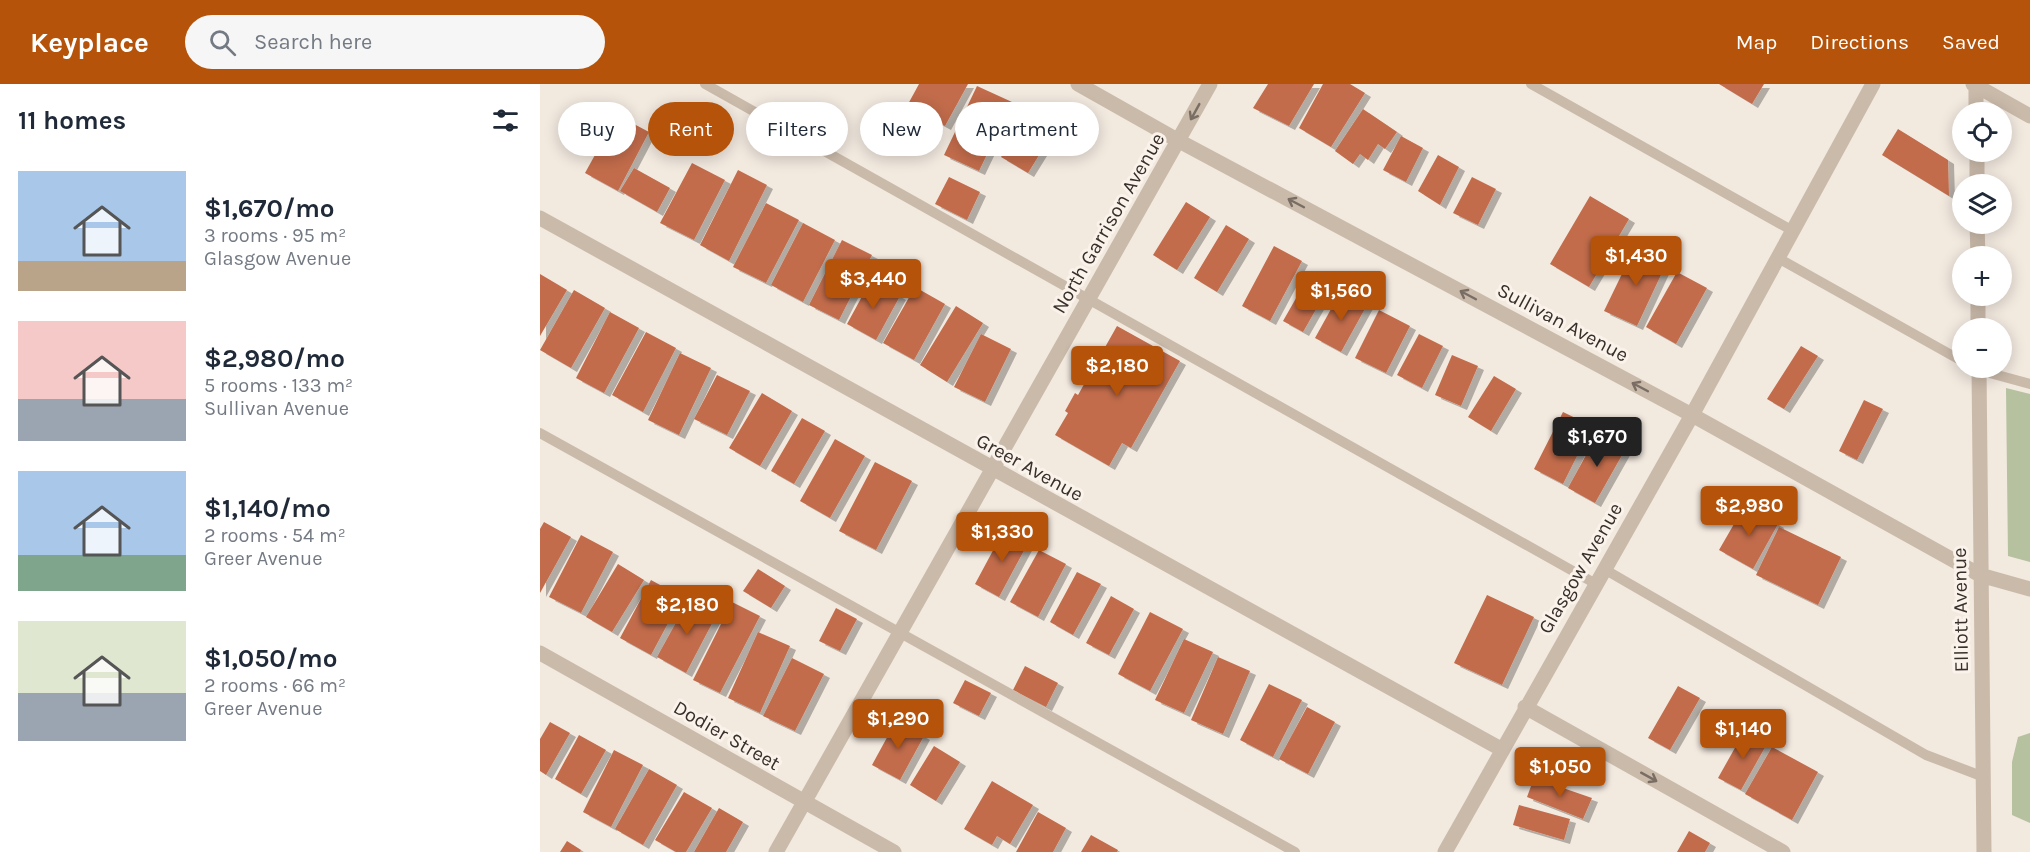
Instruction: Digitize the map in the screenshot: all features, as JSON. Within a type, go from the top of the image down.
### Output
[{"type":"street","name":"Sullivan Avenue","points":[[1078,84],[1179,141],[1692,415],[1980,575],[2030,589]]},
{"type":"street","name":"North Garrison Avenue","points":[[776,852],[1210,84]]},
{"type":"street","name":"Glasgow Avenue","points":[[1445,852],[1501,749],[1692,415],[1874,84]]},
{"type":"street","points":[[1975,85],[1976,102]]},
{"type":"street","points":[[1975,85],[2030,116]]},
{"type":"street","name":"Greer Avenue","points":[[540,218],[992,470],[1501,749]]},
{"type":"street","name":"Elliott Avenue","points":[[1977,378],[1984,777],[1983,852]]},
{"type":"street","name":"Dodier Street","points":[[540,653],[803,803],[894,852]]},
{"type":"street","points":[[1525,707],[1783,852]]},
{"type":"lane","points":[[705,84],[1596,584]]},
{"type":"lane","points":[[1531,84],[1793,231]]},
{"type":"lane","points":[[1778,258],[1952,355]]},
{"type":"lane","points":[[2010,378],[2030,384]]},
{"type":"lane","points":[[540,433],[1295,852]]},
{"type":"lane","points":[[1604,569],[1926,755],[1984,777]]},
{"type":"green space","points":[[2006,388],[2030,394],[2030,562],[2008,556]]},
{"type":"green space","points":[[2030,733],[2030,823],[2012,815],[2012,762],[2018,737]]},
{"type":"building","points":[[919,84],[968,84],[958,102],[955,102],[955,108],[945,126],[943,125],[943,102],[909,102]]},
{"type":"building","points":[[1268,84],[1314,84],[1289,126],[1253,108]]},
{"type":"building","points":[[1323,84],[1350,84],[1365,93],[1331,147],[1299,128]]},
{"type":"building","points":[[1719,84],[1764,84],[1752,104]]},
{"type":"building","points":[[977,86],[1012,102],[969,102]]},
{"type":"building","points":[[1363,109],[1397,132],[1385,149],[1378,144],[1368,160],[1360,154],[1353,164],[1335,151]]},
{"type":"building","points":[[636,125],[648,131],[648,134],[618,191],[585,173],[594,156],[636,156]]},
{"type":"building","points":[[1898,129],[1948,160],[1949,196],[1882,155]]},
{"type":"building","points":[[955,132],[955,156],[986,156],[979,171],[944,155]]},
{"type":"building","points":[[1401,136],[1423,148],[1406,182],[1383,170]]},
{"type":"building","points":[[1438,155],[1459,167],[1440,205],[1418,191]]},
{"type":"building","points":[[1002,156],[1039,156],[1028,173]]},
{"type":"building","points":[[692,163],[725,180],[694,240],[660,223]]},
{"type":"building","points":[[634,168],[670,188],[657,212],[620,191]]},
{"type":"building","points":[[738,170],[767,185],[729,261],[700,245]]},
{"type":"building","points":[[949,177],[980,192],[967,220],[935,204]]},
{"type":"building","points":[[1472,177],[1496,189],[1478,225],[1453,213]]},
{"type":"building","points":[[1590,196],[1629,219],[1589,287],[1550,264]]},
{"type":"building","points":[[1186,202],[1210,217],[1177,270],[1153,255]]},
{"type":"building","points":[[766,203],[799,220],[766,283],[733,267]]},
{"type":"building","points":[[803,223],[835,240],[803,302],[771,285]]},
{"type":"building","points":[[1226,225],[1249,239],[1217,292],[1194,278]]},
{"type":"building","points":[[842,240],[872,255],[839,320],[809,305]]},
{"type":"building","points":[[1274,246],[1302,261],[1270,321],[1242,306]]},
{"type":"building","points":[[1635,247],[1667,262],[1637,326],[1604,311]]},
{"type":"building","points":[[1311,272],[1331,283],[1303,332],[1283,321]]},
{"type":"building","points":[[1677,272],[1707,288],[1676,344],[1646,327]]},
{"type":"building","points":[[540,274],[567,290],[540,336]]},
{"type":"building","points":[[871,280],[900,296],[876,340],[847,324]]},
{"type":"building","points":[[915,287],[945,304],[914,360],[883,343]]},
{"type":"building","points":[[574,290],[605,308],[571,368],[540,350]]},
{"type":"building","points":[[1341,291],[1367,305],[1341,352],[1315,338]]},
{"type":"building","points":[[956,306],[983,323],[947,382],[920,365]]},
{"type":"building","points":[[1379,310],[1410,326],[1386,373],[1355,358]]},
{"type":"building","points":[[610,312],[639,328],[604,393],[576,378]]},
{"type":"building","points":[[1117,326],[1180,361],[1131,448],[1122,443],[1109,466],[1055,435],[1068,413],[1065,411],[1075,393],[1078,395]]},
{"type":"building","points":[[646,332],[676,348],[643,412],[612,395]]},
{"type":"building","points":[[981,334],[1011,349],[985,402],[954,387]]},
{"type":"building","points":[[1419,334],[1443,346],[1422,388],[1397,375]]},
{"type":"building","points":[[1801,346],[1818,356],[1784,409],[1767,399]]},
{"type":"building","points":[[680,353],[711,368],[679,435],[648,420]]},
{"type":"building","points":[[1452,355],[1478,366],[1461,406],[1435,395]]},
{"type":"building","points":[[717,375],[750,391],[727,435],[694,419]]},
{"type":"building","points":[[1494,376],[1516,389],[1491,431],[1468,417]]},
{"type":"building","points":[[762,393],[792,411],[760,466],[729,448]]},
{"type":"building","points":[[1864,400],[1883,409],[1857,460],[1839,451]]},
{"type":"building","points":[[1563,412],[1592,426],[1563,484],[1534,469]]},
{"type":"building","points":[[802,418],[825,431],[794,484],[771,471]]},
{"type":"building","points":[[1598,433],[1626,448],[1595,503],[1568,488]]},
{"type":"building","points":[[835,439],[865,456],[830,518],[800,501]]},
{"type":"building","points":[[875,462],[912,481],[876,550],[839,531]]},
{"type":"building","points":[[1745,505],[1778,524],[1753,569],[1719,550]]},
{"type":"building","points":[[544,522],[571,537],[540,593],[540,529]]},
{"type":"building","points":[[1779,527],[1841,557],[1818,605],[1756,575]]},
{"type":"building","points":[[1004,530],[1028,543],[999,597],[975,584]]},
{"type":"building","points":[[581,535],[613,552],[581,613],[549,597]]},
{"type":"building","points":[[1039,550],[1066,564],[1038,617],[1010,602]]},
{"type":"building","points":[[618,564],[644,580],[612,632],[586,617]]},
{"type":"building","points":[[758,569],[785,586],[771,608],[743,591]]},
{"type":"building","points":[[1077,572],[1101,584],[1073,635],[1050,622]]},
{"type":"building","points":[[651,580],[682,597],[651,655],[620,638]]},
{"type":"building","points":[[1487,595],[1534,617],[1502,685],[1454,663]]},
{"type":"building","points":[[1111,596],[1134,609],[1109,655],[1086,643]]},
{"type":"building","points":[[689,599],[717,614],[686,673],[657,657]]},
{"type":"building","points":[[732,602],[760,616],[720,693],[693,680]]},
{"type":"building","points":[[836,608],[857,619],[840,651],[819,641]]},
{"type":"building","points":[[1150,612],[1183,629],[1150,691],[1118,674]]},
{"type":"building","points":[[758,632],[790,646],[760,713],[728,698]]},
{"type":"building","points":[[1184,639],[1213,652],[1184,713],[1155,700]]},
{"type":"building","points":[[1218,657],[1250,671],[1223,734],[1191,720]]},
{"type":"building","points":[[792,658],[824,674],[795,731],[763,716]]},
{"type":"building","points":[[1025,666],[1058,683],[1046,707],[1013,690]]},
{"type":"building","points":[[965,680],[991,693],[979,716],[953,703]]},
{"type":"building","points":[[1269,684],[1302,700],[1273,757],[1240,740]]},
{"type":"building","points":[[1678,686],[1700,698],[1670,750],[1648,738]]},
{"type":"building","points":[[1307,707],[1335,722],[1308,774],[1279,759]]},
{"type":"building","points":[[896,721],[924,736],[900,780],[872,765]]},
{"type":"building","points":[[550,722],[570,733],[546,775],[540,771],[540,739]]},
{"type":"building","points":[[1745,730],[1768,742],[1741,790],[1718,778]]},
{"type":"building","points":[[579,735],[606,750],[581,794],[555,779]]},
{"type":"building","points":[[934,746],[960,762],[936,801],[910,785]]},
{"type":"building","points":[[1772,747],[1818,772],[1792,820],[1745,794]]},
{"type":"building","points":[[614,750],[643,765],[611,827],[583,812]]},
{"type":"building","points":[[649,769],[677,785],[643,845],[615,829]]},
{"type":"building","points":[[1534,778],[1592,798],[1583,819],[1527,797]]},
{"type":"building","points":[[992,781],[1033,805],[1010,844],[997,836],[992,845],[964,829]]},
{"type":"building","points":[[684,792],[712,808],[686,852],[676,852],[655,840]]},
{"type":"building","points":[[1519,805],[1570,819],[1564,840],[1513,825]]},
{"type":"building","points":[[719,808],[743,822],[726,852],[694,852]]},
{"type":"building","points":[[1038,812],[1066,828],[1053,852],[1016,852]]},
{"type":"building","points":[[1689,831],[1710,843],[1705,852],[1677,852]]},
{"type":"building","points":[[1091,835],[1118,850],[1117,852],[1081,852]]},
{"type":"building","points":[[567,841],[581,850],[580,852],[560,852]]}]
